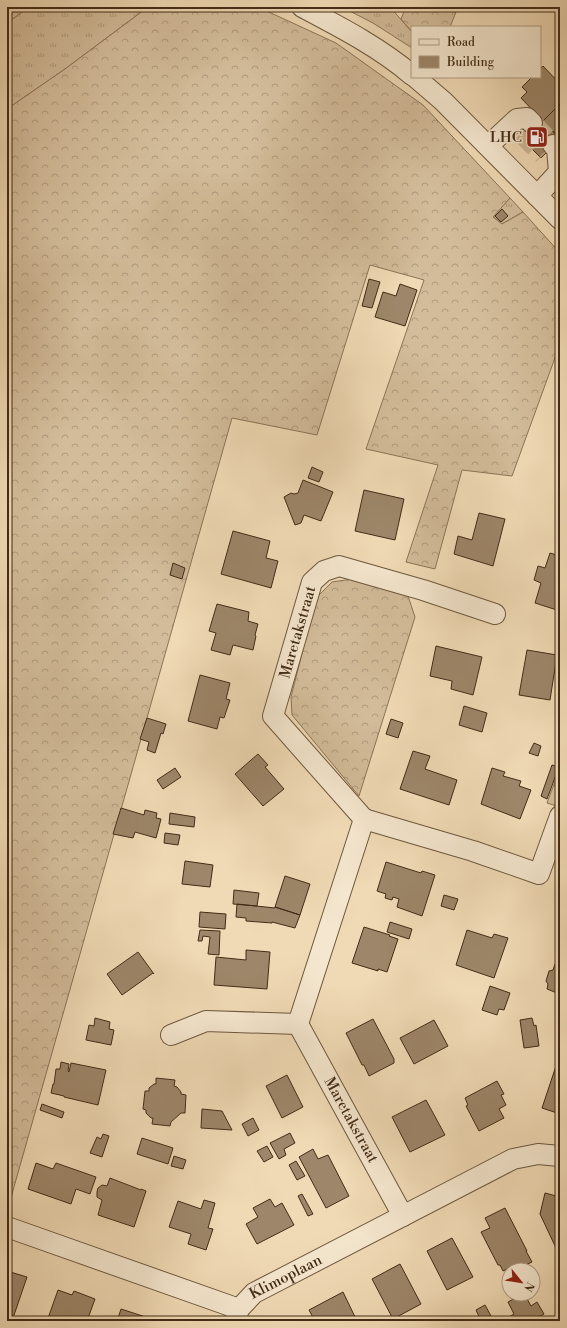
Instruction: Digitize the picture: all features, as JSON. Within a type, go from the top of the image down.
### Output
[{"type":"street","points":[[302,7],[349,32],[402,66],[411,74]]},
{"type":"street","points":[[416,78],[443,101],[560,219]]},
{"type":"street","points":[[488,146],[522,126]]},
{"type":"street","points":[[537,196],[559,172],[557,149],[548,150]]},
{"type":"street","name":"Maretakstraat","points":[[364,819],[273,716],[312,582],[324,571],[339,566],[423,590],[495,614]]},
{"type":"street","points":[[171,1035],[206,1021],[298,1024],[364,819],[473,851],[539,874],[560,816]]},
{"type":"street","name":"Maretakstraat","points":[[298,1024],[403,1216]]},
{"type":"street","name":"Klimoplaan","points":[[7,1227],[237,1315],[254,1293],[513,1159],[538,1154],[560,1156]]},
{"type":"green space","points":[[7,7],[29,7],[7,23]]},
{"type":"green space","points":[[29,7],[148,7],[65,69],[7,109],[7,23]]},
{"type":"green space","points":[[148,7],[258,7],[336,43],[423,105],[510,198],[493,217],[502,224],[523,212],[560,253],[560,344],[512,476],[462,470],[435,569],[406,562],[438,465],[366,449],[424,280],[370,265],[317,435],[232,418],[10,1201],[7,1200],[7,376],[11,361],[7,356],[7,109],[65,69]]},
{"type":"green space","points":[[342,7],[390,7],[411,31],[411,47],[373,23]]},
{"type":"green space","points":[[406,7],[458,7],[450,26],[411,26],[411,31],[401,19]]},
{"type":"green space","points":[[510,198],[523,212],[502,224],[493,216]]},
{"type":"green space","points":[[352,579],[408,596],[415,617],[359,796],[292,715],[291,697],[316,598],[332,582]]},
{"type":"green space","points":[[560,768],[560,807],[547,803]]},
{"type":"building","points":[[543,66],[560,84],[560,104],[543,121],[521,98],[527,92],[522,87],[531,78],[541,78],[541,68]]},
{"type":"building","points":[[560,104],[560,139],[543,121]]},
{"type":"building","points":[[539,117],[560,138],[541,158],[519,136]]},
{"type":"building","points":[[502,209],[508,216],[501,222],[495,216]]},
{"type":"building","points":[[369,279],[380,282],[372,308],[362,306]]},
{"type":"building","points":[[400,284],[417,290],[405,326],[375,317],[383,292],[396,296]]},
{"type":"building","points":[[312,467],[323,472],[319,482],[308,478]]},
{"type":"building","points":[[303,480],[333,492],[321,521],[304,515],[301,523],[295,525],[284,497],[291,493],[298,493]]},
{"type":"building","points":[[364,490],[404,499],[395,540],[355,531]]},
{"type":"building","points":[[479,513],[505,519],[493,566],[454,554],[458,536],[472,540]]},
{"type":"building","points":[[233,531],[270,541],[266,558],[278,561],[271,588],[221,574]]},
{"type":"building","points":[[550,553],[560,556],[560,611],[535,603],[541,583],[534,580],[538,566],[545,568]]},
{"type":"building","points":[[173,563],[185,568],[182,579],[170,575]]},
{"type":"building","points":[[217,604],[249,612],[248,621],[258,624],[253,650],[233,645],[230,655],[211,650],[216,633],[209,631]]},
{"type":"building","points":[[436,646],[482,657],[473,695],[451,689],[452,681],[430,676]]},
{"type":"building","points":[[527,650],[557,655],[550,700],[519,695]]},
{"type":"building","points":[[200,675],[230,683],[226,699],[230,700],[224,718],[220,717],[217,729],[188,721]]},
{"type":"building","points":[[464,706],[487,713],[482,732],[459,725]]},
{"type":"building","points":[[147,718],[166,724],[163,734],[161,733],[155,753],[147,750],[149,742],[140,739]]},
{"type":"building","points":[[391,719],[403,723],[398,738],[386,734]]},
{"type":"building","points":[[534,743],[541,746],[538,756],[529,753]]},
{"type":"building","points":[[413,751],[430,756],[425,769],[457,780],[449,805],[400,789]]},
{"type":"building","points":[[258,754],[268,765],[265,767],[284,789],[263,806],[235,774]]},
{"type":"building","points":[[552,765],[559,767],[547,799],[541,796]]},
{"type":"building","points":[[175,768],[181,777],[163,789],[157,780]]},
{"type":"building","points":[[492,768],[505,772],[503,776],[521,781],[519,786],[531,790],[520,819],[481,804]]},
{"type":"building","points":[[121,808],[144,815],[145,810],[157,813],[156,818],[161,819],[156,838],[135,832],[133,838],[113,834]]},
{"type":"building","points":[[170,813],[195,817],[194,827],[169,824]]},
{"type":"building","points":[[165,833],[180,835],[178,845],[164,843]]},
{"type":"building","points":[[185,861],[213,865],[210,887],[182,884]]},
{"type":"building","points":[[386,862],[421,873],[422,871],[435,875],[422,916],[397,907],[399,899],[393,897],[392,900],[385,898],[386,894],[377,891]]},
{"type":"building","points":[[285,876],[310,884],[300,915],[275,907]]},
{"type":"building","points":[[234,890],[259,893],[257,906],[233,904]]},
{"type":"building","points":[[444,895],[458,899],[454,910],[441,906]]},
{"type":"building","points":[[237,904],[275,907],[300,915],[295,928],[272,922],[246,921],[246,918],[236,917]]},
{"type":"building","points":[[200,912],[226,914],[225,929],[199,927]]},
{"type":"building","points":[[390,922],[412,929],[409,939],[387,932]]},
{"type":"building","points":[[364,927],[398,939],[387,972],[378,969],[378,971],[352,963]]},
{"type":"building","points":[[200,930],[220,931],[219,955],[208,954],[210,937],[203,936],[202,941],[198,941]]},
{"type":"building","points":[[467,930],[492,938],[494,934],[508,938],[494,978],[456,965]]},
{"type":"building","points":[[246,950],[270,952],[267,989],[214,985],[216,957],[246,960]]},
{"type":"building","points":[[138,952],[154,974],[153,973],[122,995],[107,974]]},
{"type":"building","points":[[555,964],[560,966],[560,997],[556,995],[557,993],[547,989],[548,984],[546,981],[549,971],[553,970]]},
{"type":"building","points":[[490,986],[510,993],[504,1010],[499,1009],[497,1015],[482,1010]]},
{"type":"building","points":[[95,1018],[110,1022],[109,1029],[114,1030],[111,1045],[86,1040],[89,1025],[94,1026]]},
{"type":"building","points":[[532,1018],[534,1026],[536,1025],[539,1046],[524,1048],[520,1020]]},
{"type":"building","points":[[373,1019],[394,1059],[394,1063],[369,1076],[346,1033]]},
{"type":"building","points":[[434,1020],[448,1046],[414,1064],[400,1038]]},
{"type":"building","points":[[559,1057],[560,1058],[560,1114],[542,1108]]},
{"type":"building","points":[[61,1062],[69,1064],[69,1072],[71,1063],[106,1070],[98,1105],[51,1093],[56,1069],[60,1069]]},
{"type":"building","points":[[287,1075],[303,1107],[282,1118],[266,1086]]},
{"type":"building","points":[[156,1078],[175,1080],[174,1086],[177,1087],[181,1094],[186,1095],[185,1113],[181,1113],[171,1122],[170,1126],[152,1124],[153,1118],[151,1118],[146,1113],[146,1110],[143,1109],[145,1091],[149,1091],[149,1088],[156,1084]]},
{"type":"building","points":[[497,1081],[504,1094],[501,1095],[506,1105],[499,1109],[504,1118],[479,1131],[466,1106],[468,1105],[465,1098]]},
{"type":"building","points":[[426,1100],[445,1135],[410,1152],[392,1117]]},
{"type":"building","points":[[42,1104],[64,1112],[62,1118],[40,1110]]},
{"type":"building","points":[[202,1109],[222,1111],[232,1130],[201,1128]]},
{"type":"building","points":[[253,1118],[259,1130],[248,1136],[242,1124]]},
{"type":"building","points":[[290,1133],[295,1143],[284,1149],[286,1155],[279,1159],[270,1143]]},
{"type":"building","points":[[103,1134],[109,1136],[102,1157],[90,1153],[97,1137],[101,1139]]},
{"type":"building","points":[[142,1138],[173,1148],[168,1164],[137,1154]]},
{"type":"building","points":[[267,1146],[273,1157],[264,1162],[257,1151]]},
{"type":"building","points":[[313,1149],[318,1159],[328,1155],[349,1196],[326,1208],[299,1157]]},
{"type":"building","points":[[174,1156],[186,1160],[183,1169],[171,1166]]},
{"type":"building","points":[[296,1161],[305,1176],[297,1180],[289,1165]]},
{"type":"building","points":[[36,1163],[53,1169],[56,1163],[96,1177],[90,1194],[76,1189],[71,1204],[28,1189]]},
{"type":"building","points":[[110,1178],[146,1191],[134,1227],[98,1215],[102,1200],[97,1197],[98,1188],[102,1185],[107,1186]]},
{"type":"building","points":[[545,1193],[560,1197],[560,1249],[556,1248],[540,1214]]},
{"type":"building","points":[[302,1194],[313,1214],[308,1216],[298,1196]]},
{"type":"building","points":[[270,1199],[275,1207],[282,1203],[294,1225],[257,1244],[246,1224],[258,1217],[253,1208]]},
{"type":"building","points":[[204,1200],[215,1203],[208,1228],[213,1229],[206,1250],[188,1244],[191,1234],[169,1227],[178,1201],[201,1209]]},
{"type":"building","points":[[505,1208],[532,1262],[501,1262],[501,1267],[498,1265],[481,1232],[490,1228],[485,1218]]},
{"type":"building","points":[[452,1238],[473,1277],[447,1290],[427,1251]]},
{"type":"building","points":[[400,1264],[421,1304],[393,1319],[372,1279]]},
{"type":"building","points":[[7,1271],[27,1277],[12,1321],[7,1321]]},
{"type":"building","points":[[58,1290],[72,1295],[74,1291],[95,1299],[87,1321],[47,1321]]},
{"type":"building","points":[[343,1292],[357,1321],[315,1321],[309,1310]]},
{"type":"building","points":[[508,1302],[529,1302],[531,1306],[537,1302],[544,1314],[537,1318],[539,1321],[511,1321],[509,1317],[514,1314]]},
{"type":"building","points":[[485,1305],[491,1316],[481,1321],[476,1310]]},
{"type":"building","points":[[121,1309],[158,1321],[117,1321]]},
{"type":"tunnel","points":[[532,123],[553,145]]},
{"type":"tunnel","points":[[521,133],[543,155]]},
{"type":"place","name":"LHC","points":[[537,137]]}]
